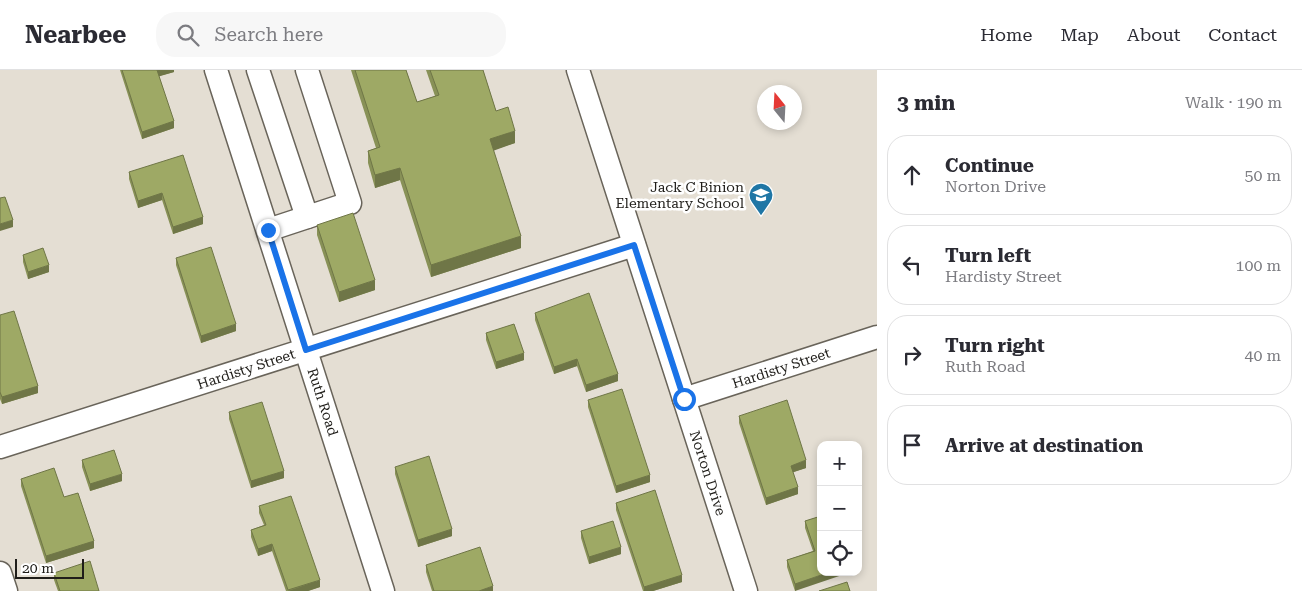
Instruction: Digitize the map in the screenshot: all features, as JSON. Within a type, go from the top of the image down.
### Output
[{"type":"street","name":"Ruth Road","points":[[216,70],[383,591]]},
{"type":"street","points":[[258,70],[307,217]]},
{"type":"street","points":[[268,230],[350,204],[307,70]]},
{"type":"street","name":"Norton Drive","points":[[578,70],[746,591]]},
{"type":"street","name":"Hardisty Street","points":[[0,447],[634,245]]},
{"type":"street","name":"Hardisty Street","points":[[684,399],[877,337]]},
{"type":"street","points":[[0,573],[6,591]]},
{"type":"building","points":[[122,70],[157,70],[174,121],[142,132]]},
{"type":"building","points":[[355,70],[406,70],[417,102],[439,95],[430,70],[483,70],[496,111],[508,107],[515,131],[490,139],[521,236],[431,265],[400,168],[375,175],[368,151],[380,147]]},
{"type":"building","points":[[183,155],[203,217],[173,227],[162,193],[138,201],[129,172]]},
{"type":"building","points":[[5,197],[13,220],[0,224],[0,198]]},
{"type":"building","points":[[353,213],[375,280],[339,292],[317,225]]},
{"type":"building","points":[[211,247],[236,324],[201,336],[176,258]]},
{"type":"building","points":[[43,248],[49,265],[28,272],[23,255]]},
{"type":"building","points":[[589,293],[618,374],[586,385],[577,359],[554,367],[535,313]]},
{"type":"building","points":[[14,311],[38,386],[2,397],[0,392],[0,315]]},
{"type":"building","points":[[514,324],[524,353],[496,362],[486,333]]},
{"type":"building","points":[[622,389],[650,475],[616,486],[588,400]]},
{"type":"building","points":[[787,400],[806,460],[791,466],[798,487],[766,498],[739,416]]},
{"type":"building","points":[[262,402],[284,471],[251,481],[229,412]]},
{"type":"building","points":[[114,450],[122,474],[90,484],[82,460]]},
{"type":"building","points":[[429,456],[452,529],[418,540],[395,467]]},
{"type":"building","points":[[54,468],[64,497],[78,493],[94,541],[46,556],[21,479]]},
{"type":"building","points":[[655,490],[682,575],[644,587],[616,503]]},
{"type":"building","points":[[291,496],[320,580],[288,590],[272,544],[258,549],[251,530],[266,525],[259,506]]},
{"type":"building","points":[[817,517],[818,576],[795,584],[787,560],[815,551],[805,521]]},
{"type":"building","points":[[613,521],[621,547],[589,557],[581,531]]},
{"type":"building","points":[[480,547],[493,586],[479,591],[434,591],[426,565]]},
{"type":"building","points":[[90,561],[99,591],[60,591],[54,573]]},
{"type":"building","points":[[847,582],[850,591],[819,591]]},
{"type":"place","name":"Jack C Binion Elementary School","points":[[761,216]]},
{"type":"route","points":[[268,230],[306,350],[634,245],[684,399]]}]
